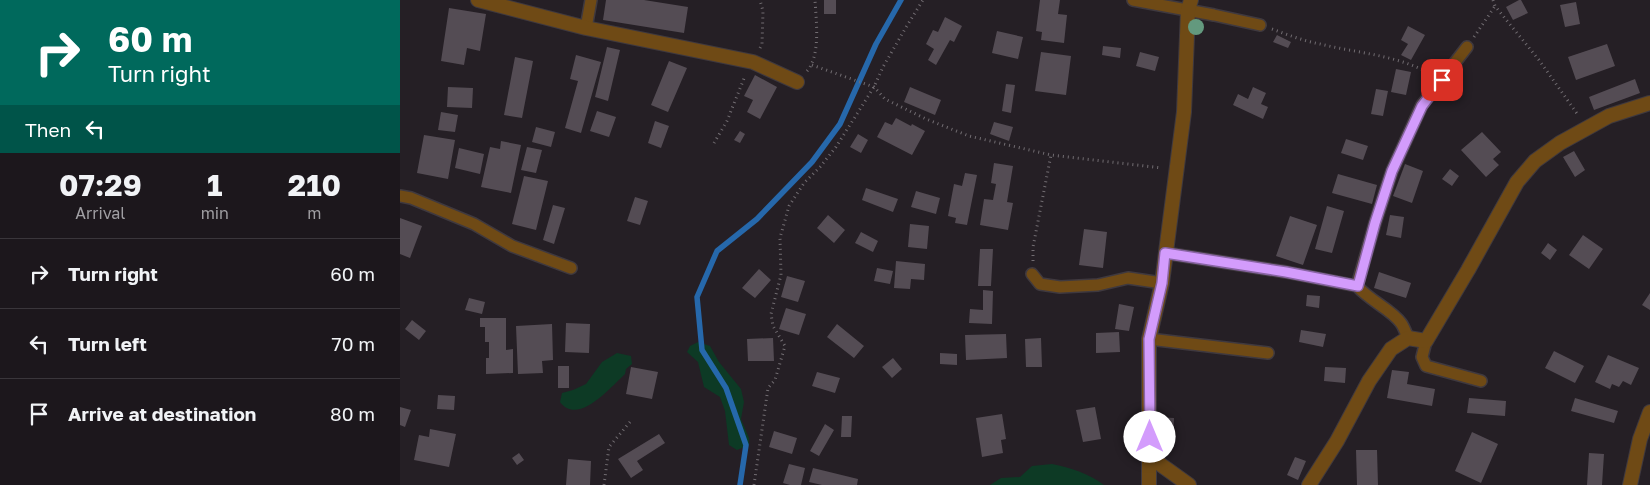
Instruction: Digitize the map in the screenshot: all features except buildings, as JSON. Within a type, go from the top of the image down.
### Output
[{"type":"street","points":[[478,0],[586,28],[751,62],[797,82]]},
{"type":"street","points":[[1149,485],[1149,339],[1162,283],[1184,112],[1190,5]]},
{"type":"street","points":[[1309,485],[1337,441],[1369,381],[1390,349],[1408,338],[1426,341],[1517,182],[1535,161],[1560,143],[1609,116],[1650,103]]},
{"type":"street","points":[[1630,485],[1640,439],[1650,412]]},
{"type":"street","points":[[1150,457],[1189,485]]},
{"type":"lane","points":[[586,28],[591,0]]},
{"type":"lane","points":[[1133,0],[1190,5],[1260,25]]},
{"type":"lane","points":[[1358,286],[1375,223],[1392,171],[1422,106],[1467,47]]},
{"type":"lane","points":[[400,196],[411,198],[474,224],[512,246],[571,268]]},
{"type":"lane","points":[[1165,253],[1286,272],[1358,286],[1365,295],[1402,323],[1408,338]]},
{"type":"lane","points":[[1032,274],[1040,284],[1060,287],[1098,285],[1128,278],[1162,283]]},
{"type":"lane","points":[[1149,339],[1268,353]]},
{"type":"lane","points":[[1426,341],[1422,357],[1426,366],[1481,381]]},
{"type":"path","points":[[714,143],[727,121],[751,62],[762,44],[763,11],[760,0]]},
{"type":"path","points":[[797,82],[812,65],[817,44],[815,0]]},
{"type":"path","points":[[754,485],[768,388],[775,380],[785,346],[773,326],[770,314],[781,275],[780,238],[789,206],[804,183],[836,147],[874,88],[900,36],[923,0]]},
{"type":"path","points":[[1493,0],[1494,6],[1566,95],[1586,128]]},
{"type":"path","points":[[1467,47],[1494,6]]},
{"type":"path","points":[[1260,25],[1319,44],[1413,64],[1442,80]]},
{"type":"path","points":[[812,65],[874,88],[885,99],[926,119],[969,136],[1051,155],[1177,169]]},
{"type":"path","points":[[1032,274],[1033,247],[1051,155]]},
{"type":"path","points":[[604,485],[609,447],[630,422]]},
{"type":"green space","points":[[698,342],[710,346],[719,362],[741,389],[744,402],[741,419],[749,438],[749,445],[737,450],[729,445],[725,411],[720,397],[704,387],[698,362],[687,352],[690,346]]},
{"type":"green space","points":[[617,353],[631,356],[632,364],[626,369],[625,374],[603,395],[585,407],[576,410],[567,408],[560,402],[562,393],[586,384],[602,362]]},
{"type":"green space","points":[[1052,464],[1079,471],[1104,485],[990,485],[1001,478],[1020,477],[1032,466]]},
{"type":"waterway","points":[[740,485],[746,445],[726,388],[702,350],[697,297],[717,251],[757,219],[812,162],[840,124],[876,44],[901,0]]},
{"type":"route","points":[[1150,437],[1149,339],[1162,283],[1165,253],[1286,272],[1358,286],[1375,223],[1392,171],[1422,106],[1442,80]]}]
